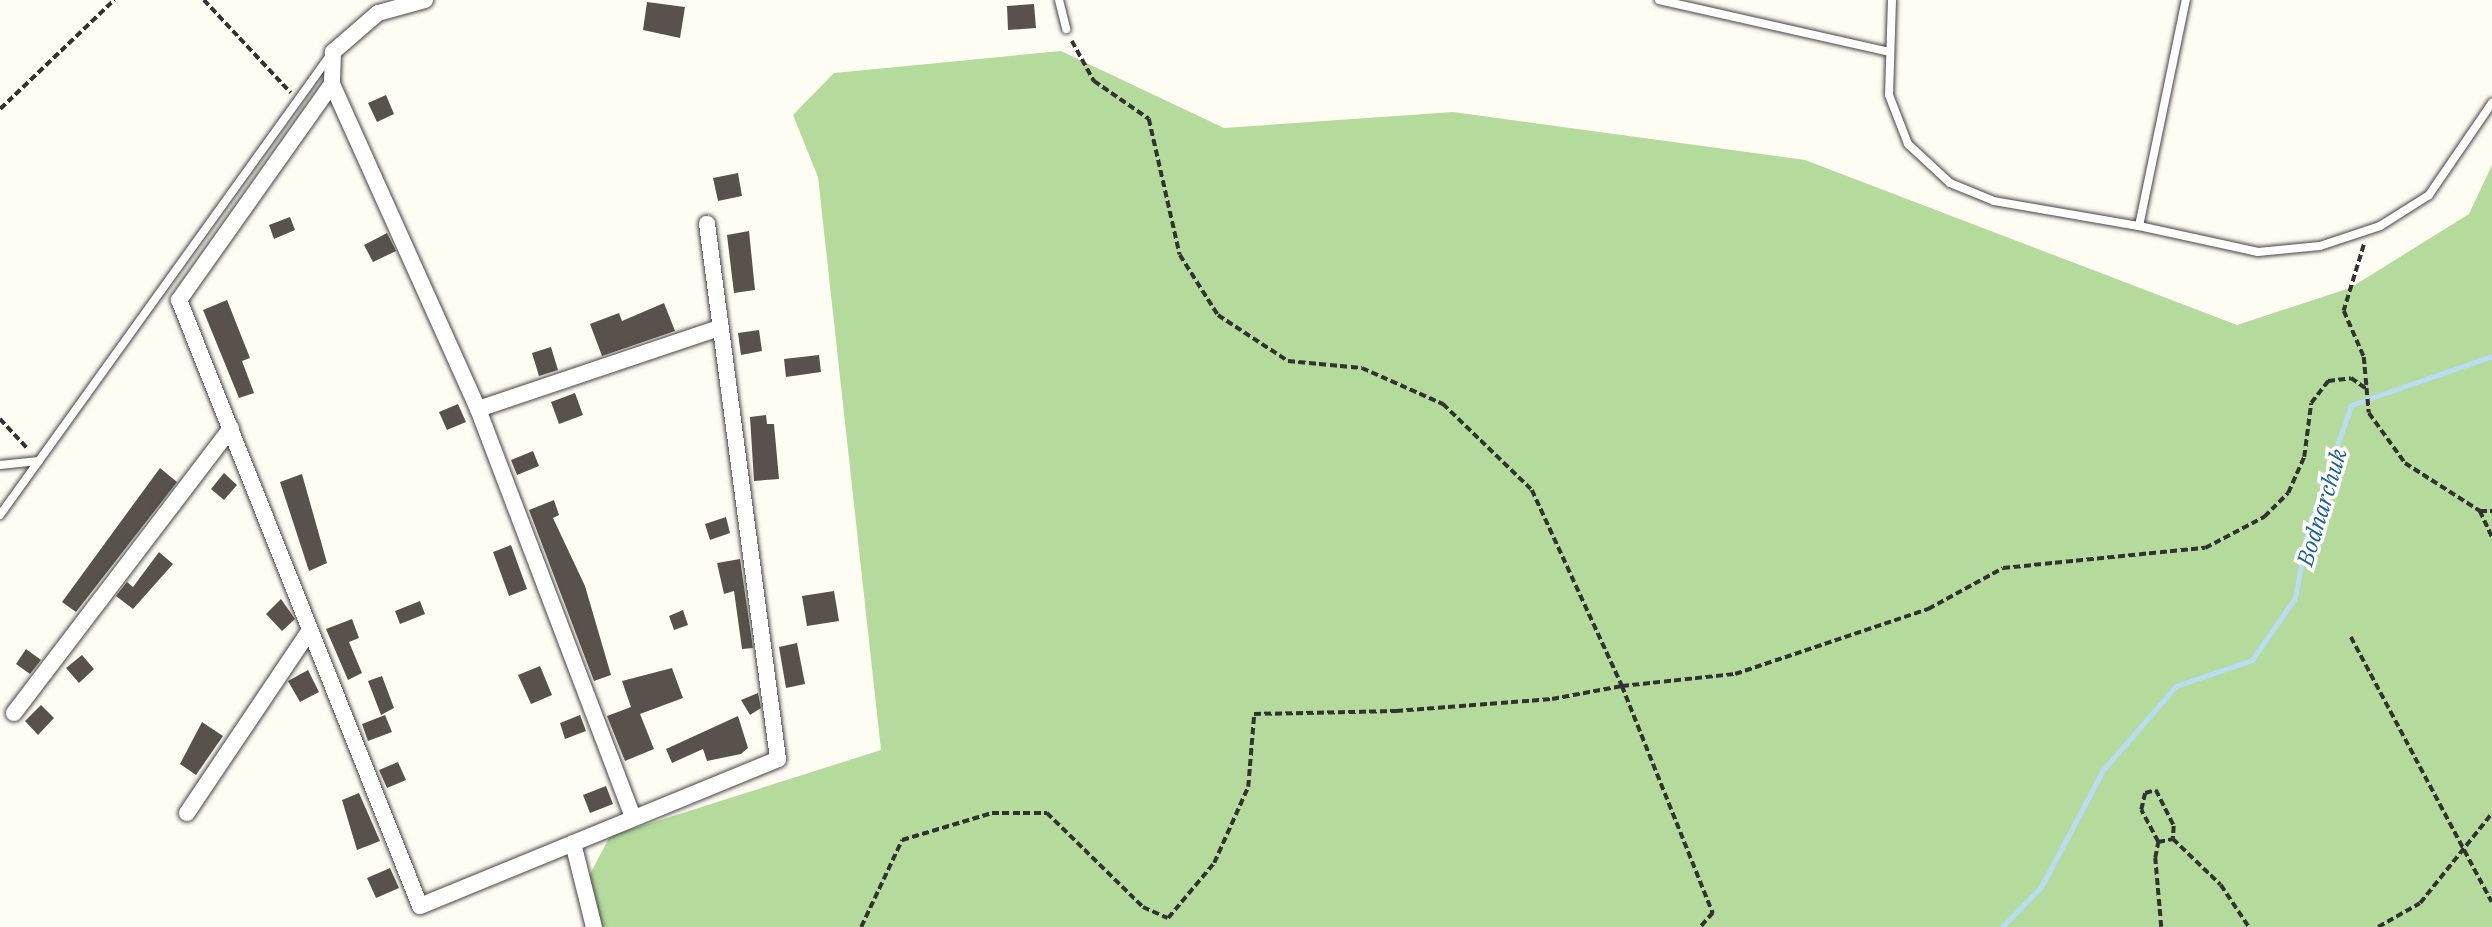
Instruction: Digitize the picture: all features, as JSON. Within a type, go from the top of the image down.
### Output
[{"type":"street","points":[[425,0],[378,13],[333,52],[332,84],[478,409],[633,817]]},
{"type":"street","points":[[332,84],[179,300],[420,906],[778,759],[707,224]]},
{"type":"street","points":[[478,409],[721,327]]},
{"type":"street","points":[[14,713],[231,428]]},
{"type":"street","points":[[187,813],[310,630]]},
{"type":"street","points":[[572,843],[594,927]]},
{"type":"lane","points":[[1059,0],[1066,29]]},
{"type":"lane","points":[[1659,0],[1889,52]]},
{"type":"lane","points":[[1892,0],[1889,95],[1908,144],[1950,183],[1994,201],[2139,226],[2259,252],[2320,246],[2368,229],[2428,195],[2492,103]]},
{"type":"lane","points":[[2139,226],[2186,0]]},
{"type":"lane","points":[[0,515],[333,52]]},
{"type":"lane","points":[[0,465],[39,461]]},
{"type":"path","points":[[0,109],[114,0]]},
{"type":"path","points":[[204,0],[299,99]]},
{"type":"path","points":[[1066,29],[1094,81],[1149,119],[1180,255],[1219,315],[1288,361],[1362,368],[1443,404],[1532,490],[1622,686],[1713,914],[1701,927]]},
{"type":"path","points":[[2368,229],[2344,311],[2364,357],[2369,413],[2405,463],[2480,510],[2492,511]]},
{"type":"path","points":[[861,927],[902,840],[992,813],[1047,813],[1143,907],[1168,918],[1214,863],[1248,787],[1254,714],[1422,709],[1735,674],[1928,609],[2003,568],[2205,548],[2264,517],[2288,493],[2304,457],[2311,403],[2328,381],[2351,378],[2367,389]]},
{"type":"path","points":[[0,419],[39,461]]},
{"type":"path","points":[[2480,510],[2492,537]]},
{"type":"path","points":[[2351,637],[2459,849],[2492,902]]},
{"type":"path","points":[[2161,927],[2158,842],[2141,810],[2146,793],[2156,790],[2174,826],[2173,839]]},
{"type":"path","points":[[2378,927],[2420,903],[2459,849],[2492,813]]},
{"type":"path","points":[[2158,842],[2173,839]]},
{"type":"path","points":[[2173,839],[2213,876],[2249,927]]},
{"type":"green space","points":[[1061,51],[1224,128],[1453,112],[1805,160],[2237,325],[2350,288],[2469,214],[2492,165],[2492,927],[600,927],[588,878],[610,836],[881,750],[818,177],[793,115],[834,73]]},
{"type":"building","points":[[647,2],[685,7],[680,38],[643,30]]},
{"type":"building","points":[[1034,4],[1036,28],[1008,30],[1007,6]]},
{"type":"building","points":[[386,95],[394,114],[377,122],[368,103]]},
{"type":"building","points":[[738,173],[742,196],[718,201],[713,178]]},
{"type":"building","points":[[290,217],[295,230],[274,239],[269,225]]},
{"type":"building","points":[[749,231],[755,290],[734,293],[727,235]]},
{"type":"building","points":[[387,233],[396,251],[373,262],[364,245]]},
{"type":"building","points":[[227,300],[250,358],[242,361],[254,393],[239,398],[203,310]]},
{"type":"building","points":[[664,303],[675,331],[602,356],[590,324],[619,313],[622,321]]},
{"type":"building","points":[[759,330],[762,351],[741,355],[738,333]]},
{"type":"building","points":[[551,347],[558,370],[539,376],[532,353]]},
{"type":"building","points":[[819,355],[821,372],[786,377],[784,359]]},
{"type":"building","points":[[575,393],[583,415],[559,424],[551,402]]},
{"type":"building","points":[[458,404],[466,422],[447,430],[439,412]]},
{"type":"building","points":[[766,415],[767,424],[774,424],[779,479],[754,481],[750,417]]},
{"type":"building","points":[[533,451],[539,466],[517,475],[511,460]]},
{"type":"building","points":[[160,468],[177,482],[76,612],[62,602]]},
{"type":"building","points":[[224,473],[237,485],[224,500],[211,489]]},
{"type":"building","points":[[302,474],[327,563],[309,571],[280,482]]},
{"type":"building","points":[[554,500],[559,515],[553,518],[585,586],[611,675],[594,681],[529,510]]},
{"type":"building","points":[[726,517],[730,533],[710,540],[705,524]]},
{"type":"building","points":[[511,545],[527,589],[509,596],[493,552]]},
{"type":"building","points":[[159,552],[173,564],[133,609],[116,596],[127,582],[133,587]]},
{"type":"building","points":[[740,559],[753,648],[742,649],[734,591],[724,594],[717,563]]},
{"type":"building","points":[[834,591],[839,621],[807,626],[802,596]]},
{"type":"building","points":[[281,599],[295,619],[282,631],[266,614]]},
{"type":"building","points":[[420,601],[425,614],[400,624],[395,611]]},
{"type":"building","points":[[683,610],[688,625],[674,630],[669,616]]},
{"type":"building","points":[[352,619],[359,638],[349,642],[362,673],[348,680],[326,629]]},
{"type":"building","points":[[797,643],[805,684],[786,688],[779,647]]},
{"type":"building","points":[[26,649],[41,660],[30,674],[16,664]]},
{"type":"building","points":[[82,655],[94,669],[79,683],[66,668]]},
{"type":"building","points":[[540,666],[552,695],[531,704],[518,675]]},
{"type":"building","points":[[672,668],[683,698],[640,714],[654,749],[625,761],[607,716],[631,707],[622,681]]},
{"type":"building","points":[[308,670],[319,692],[300,702],[288,681]]},
{"type":"building","points":[[382,676],[394,708],[381,715],[368,681]]},
{"type":"building","points":[[758,693],[761,708],[750,715],[741,700]]},
{"type":"building","points":[[41,705],[54,718],[38,735],[25,721]]},
{"type":"building","points":[[385,715],[392,732],[368,741],[362,724]]},
{"type":"building","points":[[580,715],[586,731],[565,739],[560,723]]},
{"type":"building","points":[[738,716],[748,748],[741,754],[707,761],[703,749],[672,763],[666,749]]},
{"type":"building","points":[[202,722],[223,736],[196,775],[180,764]]},
{"type":"building","points":[[398,762],[406,780],[387,788],[379,770]]},
{"type":"building","points":[[606,786],[613,804],[590,813],[583,795]]},
{"type":"building","points":[[359,793],[380,841],[357,850],[342,800]]},
{"type":"building","points":[[390,868],[399,888],[376,898],[367,878]]},
{"type":"waterway","name":"Bodnarchuk","points":[[2002,927],[2041,887],[2103,770],[2176,686],[2252,660],[2295,598],[2306,537],[2351,405],[2492,356]]}]
